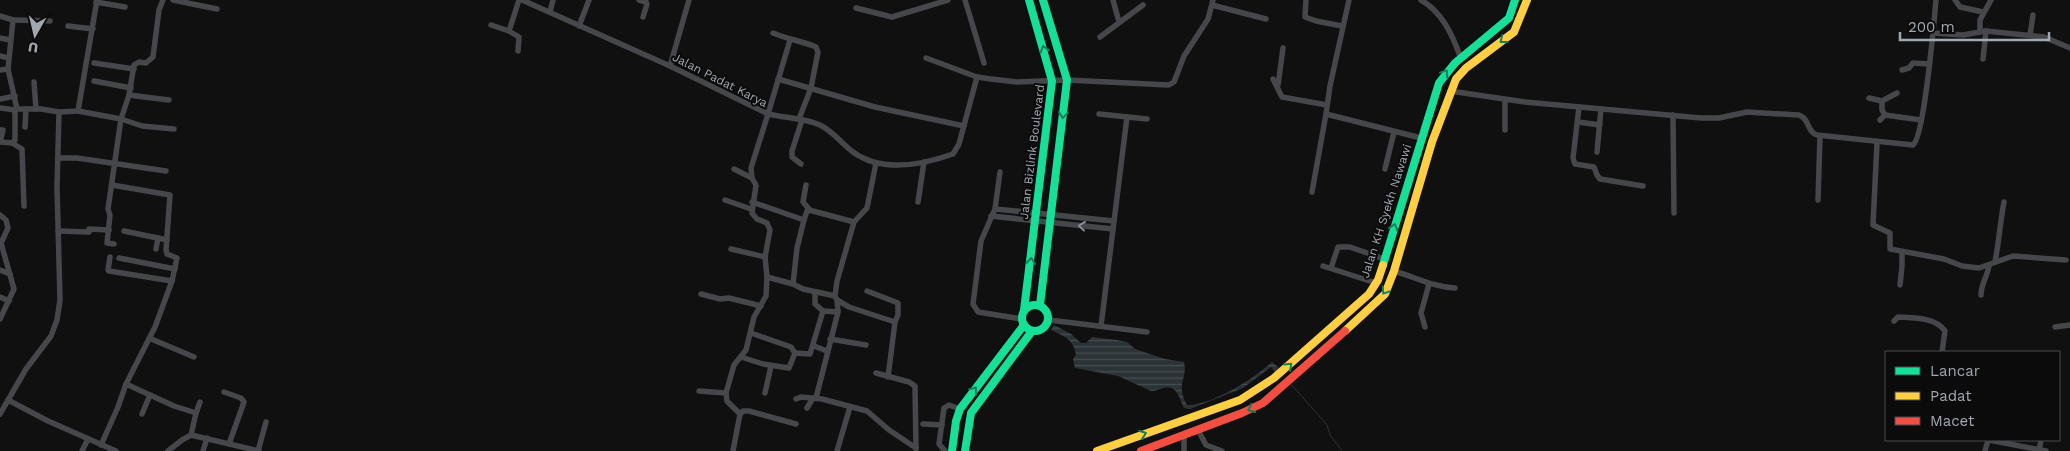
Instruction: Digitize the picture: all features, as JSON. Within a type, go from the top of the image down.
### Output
[{"type":"main road","name":"Jalan Bizlink Boulevard","points":[[1024,310],[1052,81],[1049,64],[1029,0]]},
{"type":"main road","points":[[965,451],[971,413],[1030,334],[1043,329],[1048,320],[1048,314],[1040,305],[1066,97],[1066,80],[1043,0]]},
{"type":"main road","name":"Jalan KH Syekh Nawawi","points":[[1097,451],[1240,400],[1262,388],[1369,294],[1376,283],[1384,259],[1436,88],[1449,66],[1509,18],[1515,0]]},
{"type":"main road","name":"Jalan KH Syekh Nawawi","points":[[1141,451],[1254,408],[1273,396],[1385,294],[1394,271],[1423,171],[1450,91],[1456,79],[1466,68],[1514,32],[1527,0]]},
{"type":"main road","points":[[1049,64],[1061,60]]},
{"type":"main road","points":[[1051,96],[1066,97]]},
{"type":"main road","points":[[1413,168],[1423,171]]},
{"type":"main road","points":[[952,451],[956,421],[960,409],[1023,322],[1024,310],[1030,306],[1040,305]]},
{"type":"main road","points":[[1023,322],[1030,334]]},
{"type":"street","points":[[114,244],[107,243],[110,215],[108,209],[121,119],[131,88],[136,62],[146,63],[153,57],[162,0]]},
{"type":"street","points":[[173,0],[217,9]]},
{"type":"street","points":[[509,31],[520,0]]},
{"type":"street","name":"Jalan Padat Karya","points":[[520,0],[670,66],[768,114],[751,168],[752,178],[756,184],[752,205]]},
{"type":"street","points":[[550,12],[553,0]]},
{"type":"street","points":[[579,26],[589,0]]},
{"type":"street","points":[[639,0],[647,4],[643,17]]},
{"type":"street","points":[[670,66],[689,0]]},
{"type":"street","points":[[856,8],[892,17],[948,0]]},
{"type":"street","points":[[965,0],[984,63]]},
{"type":"street","points":[[1113,0],[1120,22]]},
{"type":"street","points":[[1306,0],[1304,17],[1342,26]]},
{"type":"street","points":[[1312,192],[1348,0]]},
{"type":"street","points":[[1421,0],[1437,11],[1453,39],[1460,56]]},
{"type":"street","points":[[1450,91],[1505,100],[1701,118],[1718,118],[1747,112],[1799,115],[1806,119],[1810,131],[1820,136],[1913,145],[1917,141],[1921,120],[1936,0]]},
{"type":"street","points":[[1955,0],[1960,7],[1983,12]]},
{"type":"street","points":[[1983,59],[1983,31],[1979,24],[1983,12],[1991,0]]},
{"type":"street","points":[[78,112],[96,1],[125,7]]},
{"type":"street","points":[[926,58],[977,77],[1017,82],[1066,80],[1169,85],[1174,82],[1184,56],[1208,19],[1213,3],[1266,19]]},
{"type":"street","points":[[1100,37],[1143,5]]},
{"type":"street","points":[[2030,35],[2033,15]]},
{"type":"street","points":[[0,16],[13,20],[50,20]]},
{"type":"street","points":[[12,143],[15,140],[16,109],[15,96],[8,69],[8,58],[13,20]]},
{"type":"street","points":[[491,25],[509,31],[519,37],[518,51]]},
{"type":"street","points":[[68,26],[92,29]]},
{"type":"street","points":[[1933,33],[1963,35],[1983,31],[2030,35],[2053,39],[2070,48]]},
{"type":"street","points":[[773,33],[790,40],[810,44],[816,47],[818,52],[811,88],[792,151],[792,157],[800,164]]},
{"type":"street","points":[[0,38],[10,40]]},
{"type":"street","points":[[790,40],[768,114],[819,125],[832,131],[853,152],[876,163],[905,166],[953,154],[957,148],[964,126],[977,77]]},
{"type":"street","points":[[1278,88],[1283,48]]},
{"type":"street","points":[[0,56],[8,58]]},
{"type":"street","points":[[1902,70],[1909,68],[1913,63],[1929,64]]},
{"type":"street","points":[[94,64],[134,69]]},
{"type":"street","points":[[0,70],[8,69]]},
{"type":"street","points":[[778,79],[875,107],[964,126]]},
{"type":"street","points":[[1273,79],[1280,95],[1284,98],[1328,105]]},
{"type":"street","points":[[94,81],[131,88]]},
{"type":"street","points":[[34,82],[36,109]]},
{"type":"street","points":[[1869,98],[1882,101],[1897,93]]},
{"type":"street","points":[[129,95],[169,100]]},
{"type":"street","points":[[0,99],[15,96]]},
{"type":"street","points":[[1505,100],[1505,130]]},
{"type":"street","points":[[1882,101],[1882,110],[1885,115]]},
{"type":"street","points":[[1579,107],[1573,158],[1574,164],[1594,167],[1600,179],[1643,186]]},
{"type":"street","points":[[1,108],[78,112],[121,119],[142,126],[174,129]]},
{"type":"street","points":[[24,206],[22,149],[12,143],[0,142],[1,130],[27,127],[26,109]]},
{"type":"street","points":[[1597,152],[1602,109]]},
{"type":"street","points":[[0,414],[26,368],[51,336],[57,320],[60,300],[58,231],[59,112]]},
{"type":"street","points":[[1099,114],[1147,119]]},
{"type":"street","points":[[1326,114],[1421,138]]},
{"type":"street","points":[[1885,115],[1921,120]]},
{"type":"street","points":[[1880,120],[1885,115]]},
{"type":"street","points":[[1673,116],[1674,213]]},
{"type":"street","points":[[1101,326],[1127,117]]},
{"type":"street","points":[[1578,122],[1600,125]]},
{"type":"street","points":[[1385,169],[1394,132]]},
{"type":"street","points":[[1818,200],[1820,136]]},
{"type":"street","points":[[1877,142],[1872,225],[1890,233],[1888,248],[1944,259],[1962,266],[1979,268],[2013,256],[2066,260]]},
{"type":"street","points":[[58,158],[116,163],[166,171]]},
{"type":"street","points":[[918,202],[924,162]]},
{"type":"street","points":[[807,408],[814,398],[838,312],[836,298],[837,281],[854,222],[867,208],[876,163]]},
{"type":"street","points":[[734,169],[752,178]]},
{"type":"street","points":[[1000,172],[995,209],[981,241],[974,304],[978,312],[1023,322]]},
{"type":"street","points":[[101,445],[126,384],[155,327],[172,281],[177,258],[166,252],[170,195],[112,185]]},
{"type":"street","points":[[806,185],[802,202],[810,210],[854,222]]},
{"type":"street","points":[[725,200],[752,205],[804,220]]},
{"type":"street","points":[[1996,262],[2000,240],[1998,229],[2004,202]]},
{"type":"street","points":[[740,414],[727,400],[726,393],[734,365],[748,345],[754,316],[766,296],[765,258],[769,226],[767,223],[754,217],[752,205]]},
{"type":"street","points":[[995,209],[1113,229]]},
{"type":"street","points":[[793,284],[797,248],[807,211],[810,210]]},
{"type":"street","points":[[0,215],[6,220],[8,228],[0,243],[14,289],[0,319]]},
{"type":"street","points":[[991,216],[1036,217]]},
{"type":"street","points":[[1051,219],[1114,221]]},
{"type":"street","points":[[58,231],[89,232],[89,229],[109,230]]},
{"type":"street","points":[[124,231],[167,240]]},
{"type":"street","points":[[156,249],[158,238]]},
{"type":"street","points":[[1331,268],[1338,247],[1350,247],[1384,259]]},
{"type":"street","points":[[731,249],[765,258]]},
{"type":"street","points":[[1900,285],[1902,252]]},
{"type":"street","points":[[110,257],[109,271],[172,281]]},
{"type":"street","points":[[119,258],[174,269]]},
{"type":"street","points":[[1323,266],[1376,283]]},
{"type":"street","points":[[1981,295],[1981,287],[1987,277],[1989,266]]},
{"type":"street","points":[[0,270],[10,274]]},
{"type":"street","points":[[1394,271],[1429,284],[1455,288]]},
{"type":"street","points":[[767,277],[836,298],[849,307],[895,322]]},
{"type":"street","points":[[1425,327],[1421,313],[1429,284]]},
{"type":"street","points":[[867,291],[896,301],[898,315],[895,322],[888,377]]},
{"type":"street","points":[[815,292],[815,304],[824,311],[838,312]]},
{"type":"street","points":[[701,294],[761,306]]},
{"type":"street","points":[[0,297],[9,301]]},
{"type":"street","points":[[795,354],[809,355],[814,346],[824,311]]},
{"type":"street","points":[[1894,321],[1898,318],[1931,321],[1941,326],[1945,331],[1942,351]]},
{"type":"street","points":[[1048,320],[1146,332]]},
{"type":"street","points":[[2055,327],[2070,325]]},
{"type":"street","points":[[741,357],[770,366],[789,368],[795,354],[791,347],[751,333]]},
{"type":"street","points":[[149,338],[194,357]]},
{"type":"street","points":[[830,339],[866,345]]},
{"type":"street","points":[[814,346],[827,351]]},
{"type":"street","points":[[765,393],[770,366]]},
{"type":"street","points":[[876,373],[909,382],[915,386],[916,449]]},
{"type":"street","points":[[126,384],[174,406],[196,413]]},
{"type":"street","points":[[699,391],[726,393]]},
{"type":"street","points":[[224,392],[241,398],[244,402],[229,444]]},
{"type":"street","points":[[142,414],[150,395]]},
{"type":"street","points":[[796,399],[814,398],[872,413],[889,430],[916,449]]},
{"type":"street","points":[[8,400],[116,451]]},
{"type":"street","points":[[192,435],[200,402]]},
{"type":"street","points":[[945,451],[939,444],[946,405],[960,409]]},
{"type":"street","points":[[837,451],[850,407]]},
{"type":"street","points":[[733,451],[740,414],[743,411],[749,410],[796,424]]},
{"type":"street","points":[[168,451],[192,435],[258,451],[266,422]]},
{"type":"street","points":[[923,424],[942,425]]},
{"type":"street","points":[[1198,430],[1206,445],[1222,451]]},
{"type":"street","points":[[1184,436],[1184,451]]},
{"type":"street","points":[[203,451],[207,438]]},
{"type":"street","points":[[82,451],[88,439]]},
{"type":"street","points":[[1993,441],[2046,451]]},
{"type":"shaded area","points":[[1054,325],[1071,334],[1081,343],[1086,343],[1092,337],[1117,340],[1127,342],[1135,349],[1165,359],[1184,362],[1182,391],[1187,405],[1208,401],[1232,390],[1255,376],[1272,362],[1279,368],[1275,372],[1271,367],[1243,388],[1190,409],[1184,408],[1177,393],[1171,388],[1151,391],[1118,376],[1075,368],[1073,359],[1076,355],[1075,350],[1071,342],[1051,330]]},
{"type":"waterway","points":[[1291,384],[1327,425],[1330,435],[1342,451]]},
{"type":"traffic: fast","points":[[1024,310],[1052,81],[1029,0]]},
{"type":"traffic: fast","points":[[1040,305],[1067,80],[1043,0]]},
{"type":"traffic: fast","points":[[1383,265],[1439,83],[1455,63],[1509,18],[1515,0]]},
{"type":"traffic: fast","points":[[1035,305],[1044,309],[1048,318],[1044,327],[1035,331],[1026,327],[1022,318],[1026,309],[1035,305]]},
{"type":"traffic: fast","points":[[952,451],[956,421],[960,409],[1024,325]]},
{"type":"traffic: fast","points":[[965,451],[971,413],[1032,331]]},
{"type":"traffic: slow","points":[[1345,331],[1385,294],[1394,271],[1432,142],[1456,79],[1466,68],[1514,32],[1527,0]]},
{"type":"traffic: slow","points":[[1097,451],[1240,400],[1274,378],[1369,294],[1378,280],[1383,265]]},
{"type":"traffic: jam","points":[[1141,451],[1242,413],[1263,403],[1345,331]]}]
